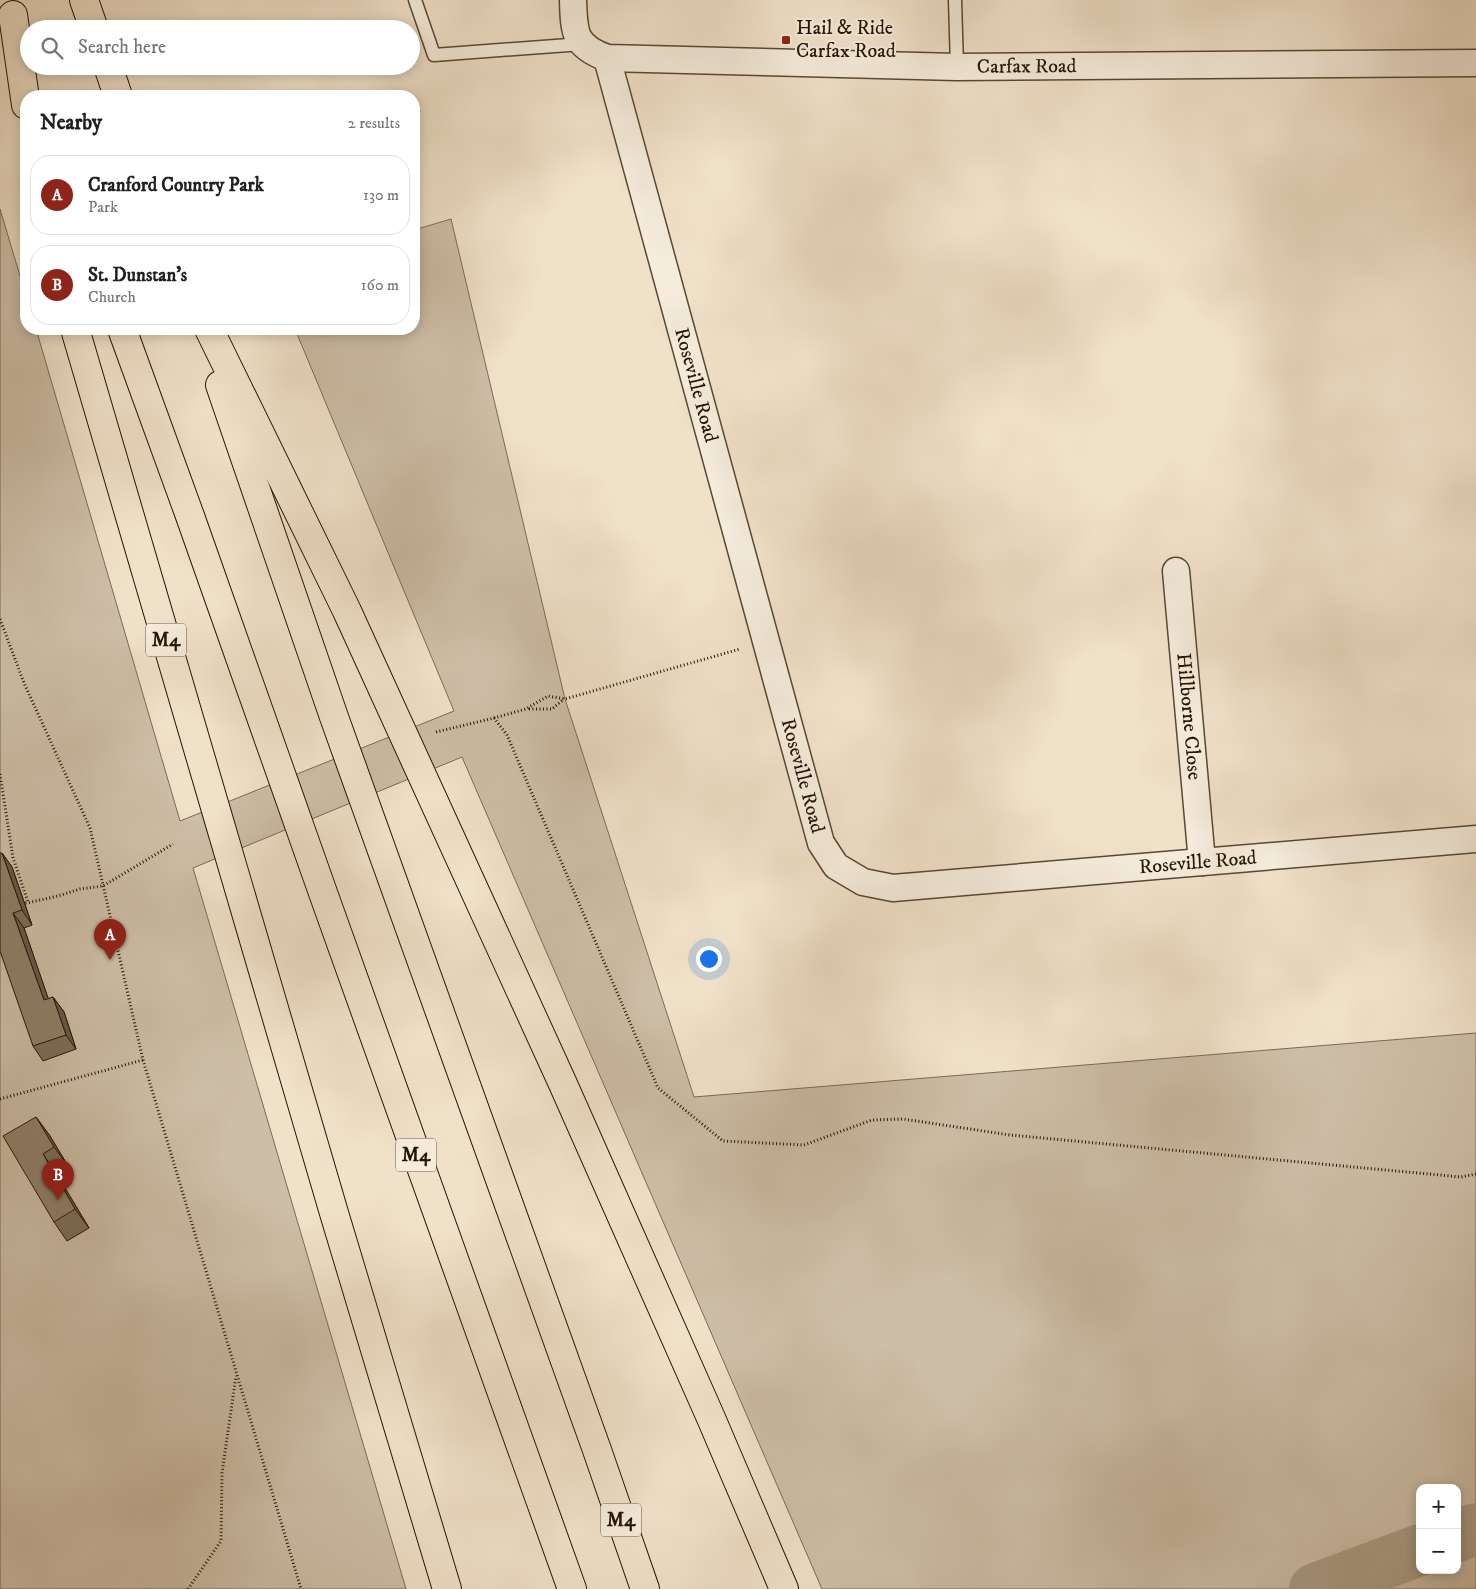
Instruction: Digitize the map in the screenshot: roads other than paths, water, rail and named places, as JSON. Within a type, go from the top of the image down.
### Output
[{"type":"highway","points":[[84,0],[91,20]]},
{"type":"highway","points":[[10,8],[20,36]]},
{"type":"highway","points":[[10,8],[20,69]]},
{"type":"highway","points":[[21,75],[23,90]]},
{"type":"highway","points":[[33,75],[39,90]]},
{"type":"highway","points":[[111,75],[116,90]]},
{"type":"highway","name":"M4","points":[[77,335],[334,1213],[447,1589]]},
{"type":"highway","name":"M4","points":[[124,335],[572,1589]]},
{"type":"highway","name":"M4","points":[[202,335],[334,717],[645,1589]]},
{"type":"highway","points":[[212,335],[347,611],[563,1084],[711,1418],[784,1589]]},
{"type":"street","points":[[572,0],[573,19],[577,36],[582,44]]},
{"type":"street","name":"Carfax Road","points":[[582,44],[593,53],[607,58],[957,66],[1476,62]]},
{"type":"street","name":"Roseville Road","points":[[607,58],[821,843],[836,866],[863,882],[893,888],[1476,839]]},
{"type":"street","name":"Hillborne Close","points":[[1176,571],[1202,862]]},
{"type":"lane","points":[[414,0],[434,55],[582,44]]},
{"type":"lane","points":[[955,0],[957,66]]},
{"type":"waterway","points":[[1461,1535],[1476,1529]]},
{"type":"waterway","points":[[1315,1589],[1416,1551]]},
{"type":"place","name":"Hail & Ride Carfax Road","points":[[786,40]]},
{"type":"place","name":"Cranford Country Park","points":[[110,960]]},
{"type":"place","name":"St. Dunstan's","points":[[58,1200]]}]
